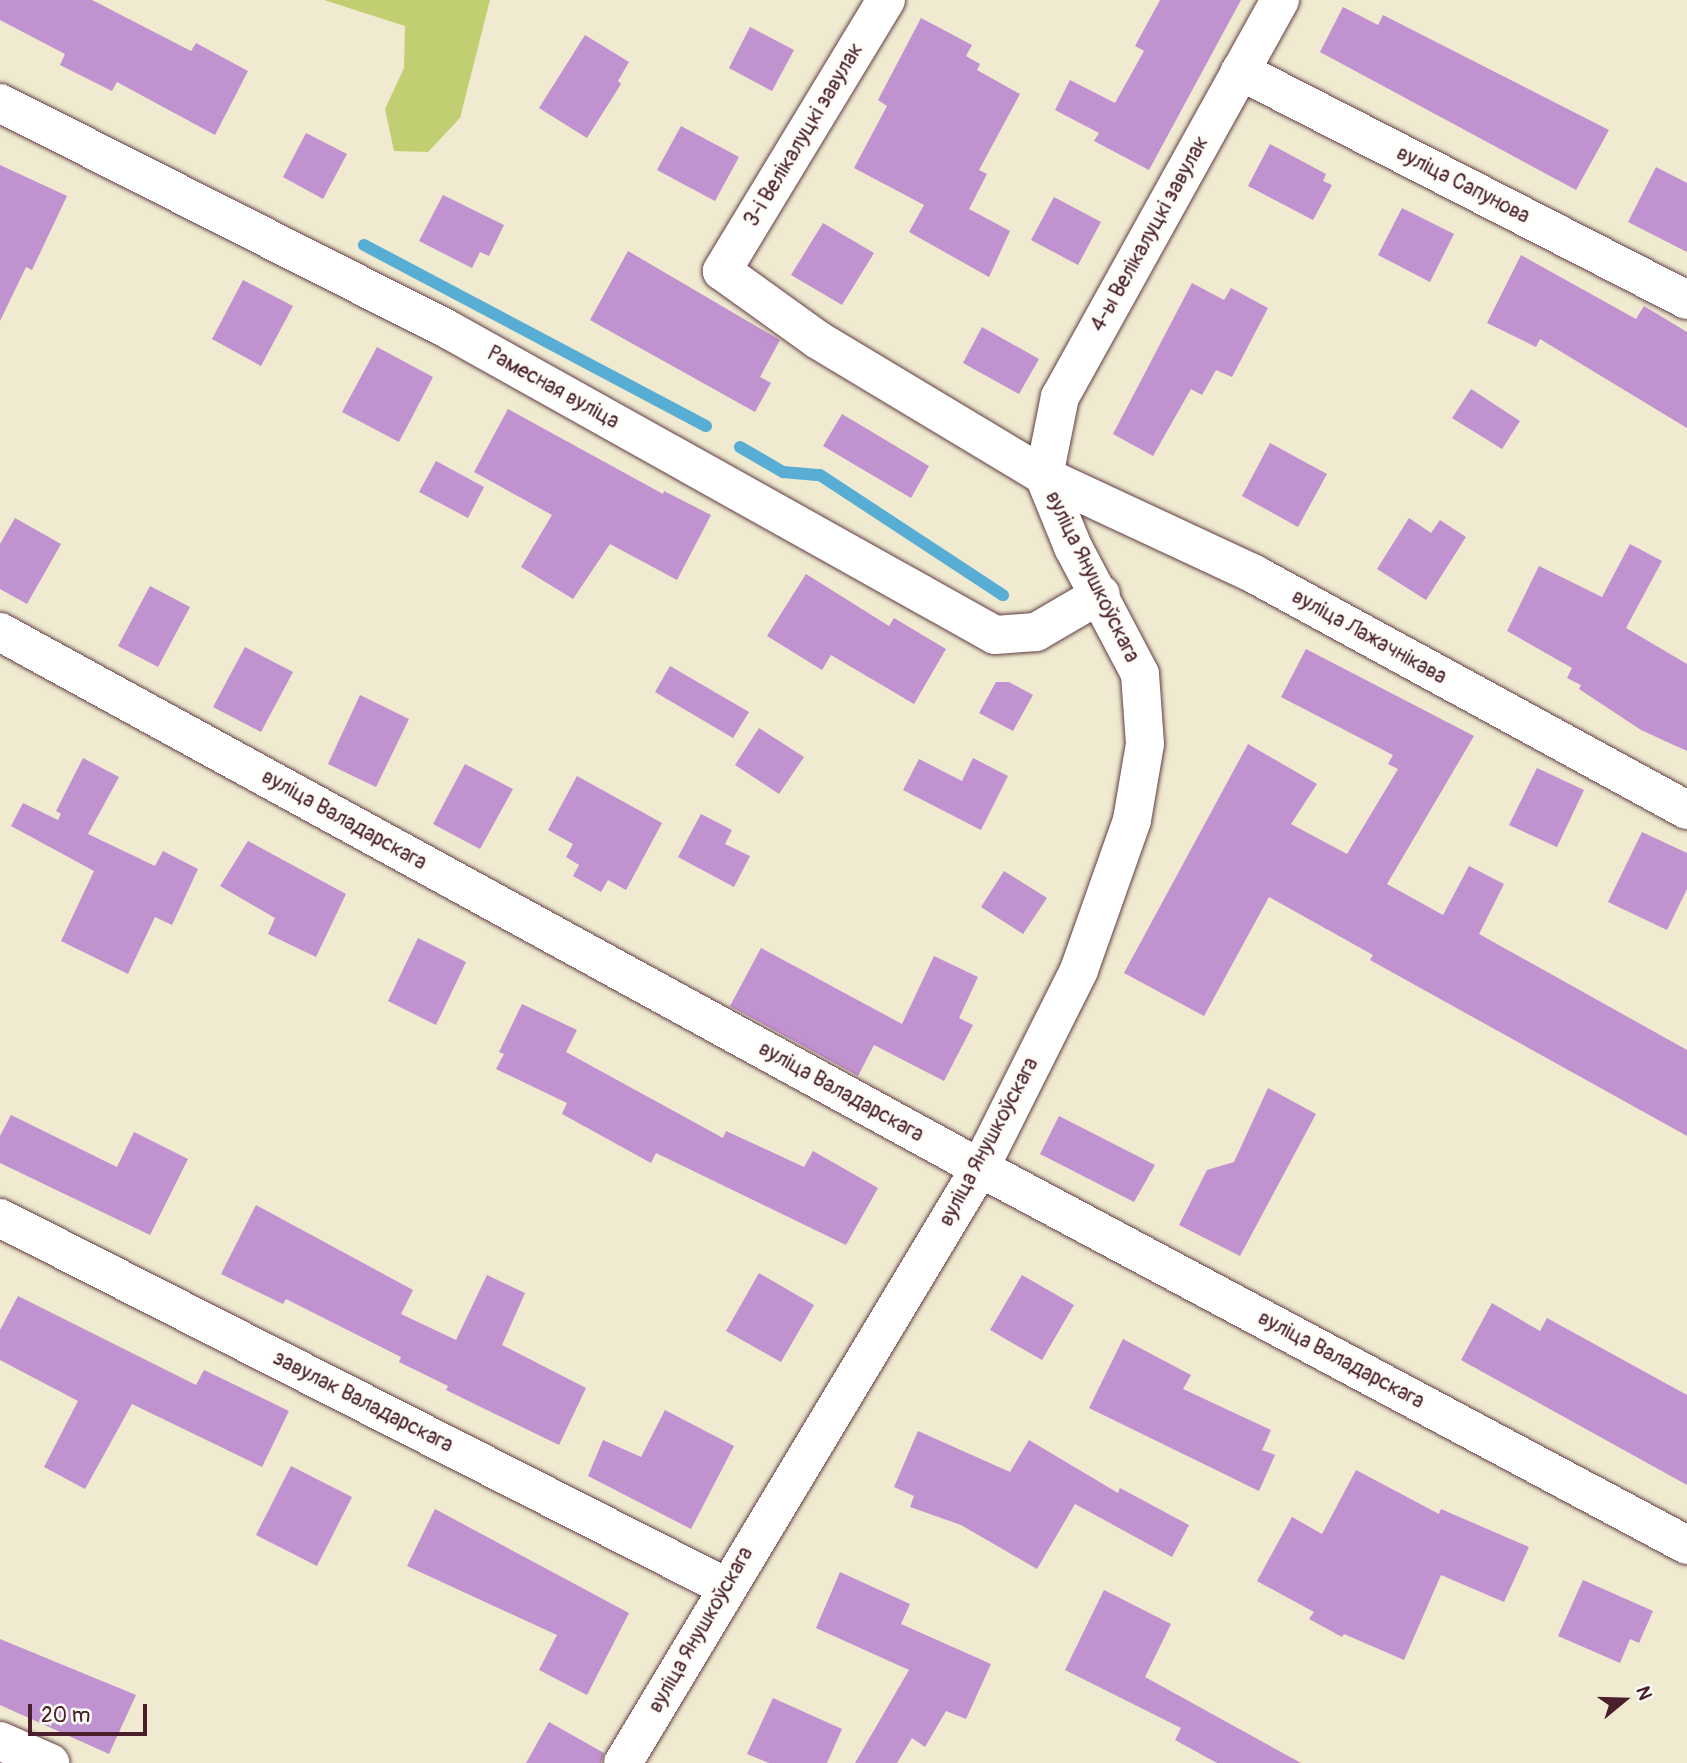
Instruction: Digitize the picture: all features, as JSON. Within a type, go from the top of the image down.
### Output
[{"type":"street","name":"3-і Велікалуцкі завулак","points":[[722,271],[886,0]]},
{"type":"street","name":"4-ы Велікалуцкі завулак","points":[[1044,476],[1060,397],[1280,0]]},
{"type":"street","name":"вуліца Сапунова","points":[[1240,71],[1687,300]]},
{"type":"street","name":"Рамесная вуліца","points":[[0,103],[449,330],[995,635],[1036,632],[1101,594]]},
{"type":"street","name":"вуліца Лажачнікава","points":[[722,271],[818,340],[1044,476],[1254,574],[1687,810]]},
{"type":"street","name":"вуліца Янушкоўскага","points":[[623,1763],[726,1587],[980,1168],[1079,970],[1132,820],[1145,744],[1140,674],[1101,594],[1073,547],[1044,476]]},
{"type":"street","name":"вуліца Валадарскага","points":[[0,632],[980,1168],[1687,1545]]},
{"type":"street","name":"завулак Валадарскага","points":[[0,1218],[726,1587]]},
{"type":"street","points":[[0,1741],[50,1763]]},
{"type":"green space","points":[[324,0],[490,0],[460,118],[428,152],[394,151],[385,109],[404,68],[405,26]]},
{"type":"building","points":[[0,0],[92,0],[191,51],[196,43],[248,71],[215,135],[117,82],[112,91],[60,65],[65,54],[0,20]]},
{"type":"building","points":[[1160,0],[1241,0],[1149,170],[1094,141],[1099,133],[1055,110],[1070,80],[1115,103],[1144,51],[1135,46]]},
{"type":"building","points":[[1343,7],[1378,25],[1383,15],[1609,130],[1576,190],[1320,52]]},
{"type":"building","points":[[921,18],[972,45],[966,56],[980,64],[977,70],[1020,94],[979,170],[987,174],[969,209],[1010,231],[989,277],[909,232],[924,205],[854,168],[887,106],[878,100]]},
{"type":"building","points":[[750,27],[794,50],[772,91],[729,68]]},
{"type":"building","points":[[585,35],[629,62],[618,81],[621,84],[587,138],[539,108]]},
{"type":"building","points":[[681,126],[739,157],[715,201],[657,170]]},
{"type":"building","points":[[306,133],[347,154],[323,199],[283,177]]},
{"type":"building","points":[[1270,144],[1326,174],[1323,181],[1332,185],[1313,220],[1248,186]]},
{"type":"building","points":[[0,165],[67,196],[32,270],[26,267],[0,321]]},
{"type":"building","points":[[1656,167],[1687,183],[1687,252],[1628,222]]},
{"type":"building","points":[[443,195],[504,225],[489,256],[480,252],[472,268],[419,241]]},
{"type":"building","points":[[1054,197],[1101,222],[1078,265],[1031,240]]},
{"type":"building","points":[[1402,208],[1454,234],[1430,282],[1378,255]]},
{"type":"building","points":[[823,223],[874,253],[842,305],[791,275]]},
{"type":"building","points":[[628,251],[780,340],[760,377],[771,383],[755,412],[590,320]]},
{"type":"building","points":[[1521,255],[1636,319],[1644,306],[1687,332],[1687,428],[1540,339],[1536,347],[1487,323]]},
{"type":"building","points":[[243,280],[293,306],[261,366],[212,339]]},
{"type":"building","points":[[1192,283],[1224,300],[1231,288],[1268,308],[1232,377],[1216,370],[1202,395],[1191,389],[1153,456],[1113,434]]},
{"type":"building","points":[[982,327],[1039,359],[1019,394],[963,363]]},
{"type":"building","points":[[377,347],[433,377],[399,442],[342,412]]},
{"type":"building","points":[[1471,389],[1520,421],[1502,449],[1452,418]]},
{"type":"building","points":[[508,409],[663,494],[664,491],[711,515],[677,580],[610,544],[573,599],[521,567],[552,515],[474,472]]},
{"type":"building","points":[[842,414],[929,466],[911,498],[823,446]]},
{"type":"building","points":[[1270,443],[1327,474],[1298,527],[1242,496]]},
{"type":"building","points":[[436,461],[484,487],[468,518],[419,492]]},
{"type":"building","points":[[15,518],[61,544],[27,604],[0,589],[0,544]]},
{"type":"building","points":[[1409,518],[1431,533],[1440,520],[1466,537],[1426,600],[1377,569]]},
{"type":"building","points":[[1630,544],[1662,561],[1626,628],[1687,664],[1687,751],[1641,730],[1579,689],[1581,685],[1567,678],[1572,668],[1507,631],[1539,566],[1602,597]]},
{"type":"building","points":[[806,574],[889,626],[894,618],[946,649],[914,704],[831,655],[822,670],[767,636]]},
{"type":"building","points":[[150,586],[190,607],[158,667],[118,646]]},
{"type":"building","points":[[245,647],[293,672],[261,732],[213,707]]},
{"type":"building","points":[[1306,649],[1474,736],[1387,884],[1443,915],[1469,866],[1504,884],[1479,934],[1687,1050],[1687,1136],[1370,960],[1373,955],[1269,897],[1204,1016],[1124,973],[1248,744],[1317,784],[1291,824],[1347,854],[1398,769],[1388,764],[1393,755],[1281,697]]},
{"type":"building","points":[[670,666],[749,712],[733,738],[655,692]]},
{"type":"building","points":[[996,682],[1009,682],[1033,695],[1013,731],[979,713]]},
{"type":"building","points":[[360,695],[409,719],[376,787],[328,764]]},
{"type":"building","points":[[759,728],[804,757],[779,794],[735,765]]},
{"type":"building","points":[[83,758],[119,777],[88,834],[155,866],[163,851],[198,869],[172,925],[155,917],[128,974],[61,941],[94,871],[11,826],[23,803],[58,820],[61,814],[56,811]]},
{"type":"building","points":[[973,758],[1008,776],[981,830],[903,790],[919,759],[962,781]]},
{"type":"building","points":[[465,764],[513,789],[480,849],[433,824]]},
{"type":"building","points":[[1537,768],[1584,790],[1557,847],[1509,825]]},
{"type":"building","points":[[577,776],[662,823],[626,890],[608,880],[601,892],[573,876],[579,865],[566,857],[573,844],[548,830]]},
{"type":"building","points":[[701,814],[732,830],[725,844],[750,856],[734,887],[678,857]]},
{"type":"building","points":[[1642,832],[1687,853],[1687,889],[1667,930],[1608,902]]},
{"type":"building","points":[[248,841],[346,894],[316,957],[268,934],[275,918],[220,886]]},
{"type":"building","points":[[1004,871],[1047,898],[1023,934],[981,907]]},
{"type":"building","points":[[418,938],[466,962],[436,1025],[388,1001]]},
{"type":"building","points":[[761,948],[902,1024],[934,956],[978,977],[959,1018],[973,1025],[944,1081],[874,1045],[858,1076],[730,1006]]},
{"type":"building","points":[[522,1004],[577,1030],[566,1052],[723,1138],[726,1131],[804,1167],[813,1151],[878,1188],[846,1245],[656,1153],[651,1163],[562,1114],[567,1103],[496,1069],[504,1054],[499,1052]]},
{"type":"building","points":[[1268,1088],[1316,1114],[1240,1256],[1179,1225],[1207,1170],[1234,1162]]},
{"type":"building","points":[[11,1115],[117,1167],[134,1132],[188,1159],[150,1235],[0,1163],[0,1136]]},
{"type":"building","points":[[1059,1116],[1155,1165],[1134,1202],[1040,1154]]},
{"type":"building","points":[[256,1205],[413,1290],[401,1314],[456,1340],[487,1275],[525,1293],[502,1345],[586,1388],[559,1445],[446,1390],[448,1386],[399,1362],[401,1357],[286,1299],[283,1304],[221,1274]]},
{"type":"building","points":[[759,1273],[814,1305],[781,1362],[726,1331]]},
{"type":"building","points":[[1022,1275],[1074,1305],[1042,1360],[990,1330]]},
{"type":"building","points":[[18,1296],[196,1385],[204,1370],[289,1411],[262,1467],[132,1404],[85,1489],[44,1467],[78,1401],[0,1360],[0,1330]]},
{"type":"building","points":[[1492,1303],[1540,1331],[1547,1318],[1687,1395],[1687,1485],[1461,1360]]},
{"type":"building","points":[[1123,1339],[1191,1375],[1183,1389],[1271,1430],[1262,1450],[1275,1455],[1259,1491],[1089,1408]]},
{"type":"building","points":[[665,1410],[734,1446],[691,1529],[588,1476],[603,1440],[641,1457]]},
{"type":"building","points":[[918,1431],[1010,1472],[1029,1440],[1118,1493],[1120,1488],[1189,1525],[1172,1557],[1075,1504],[1037,1569],[961,1525],[910,1507],[914,1496],[894,1487]]},
{"type":"building","points":[[291,1466],[352,1497],[317,1566],[256,1535]]},
{"type":"building","points":[[1356,1470],[1439,1514],[1441,1509],[1529,1547],[1504,1602],[1441,1575],[1404,1660],[1344,1634],[1342,1637],[1309,1619],[1314,1612],[1257,1581],[1292,1517],[1322,1534]]},
{"type":"building","points":[[435,1509],[629,1613],[587,1695],[539,1670],[557,1635],[407,1566]]},
{"type":"building","points":[[840,1572],[910,1604],[901,1624],[991,1664],[966,1719],[946,1711],[925,1747],[912,1738],[897,1763],[855,1763],[909,1670],[816,1628]]},
{"type":"building","points":[[1583,1580],[1653,1611],[1639,1643],[1630,1639],[1620,1663],[1558,1636]]},
{"type":"building","points":[[1104,1590],[1171,1624],[1145,1677],[1301,1763],[1217,1763],[1175,1740],[1181,1728],[1065,1670]]},
{"type":"building","points":[[0,1639],[136,1695],[109,1754],[0,1705]]},
{"type":"building","points":[[773,1698],[842,1729],[827,1763],[769,1763],[747,1754]]},
{"type":"building","points":[[549,1722],[604,1753],[601,1763],[526,1763]]},
{"type":"waterway","points":[[364,245],[706,426]]},
{"type":"waterway","points":[[740,447],[783,472],[820,475],[1003,595]]}]
